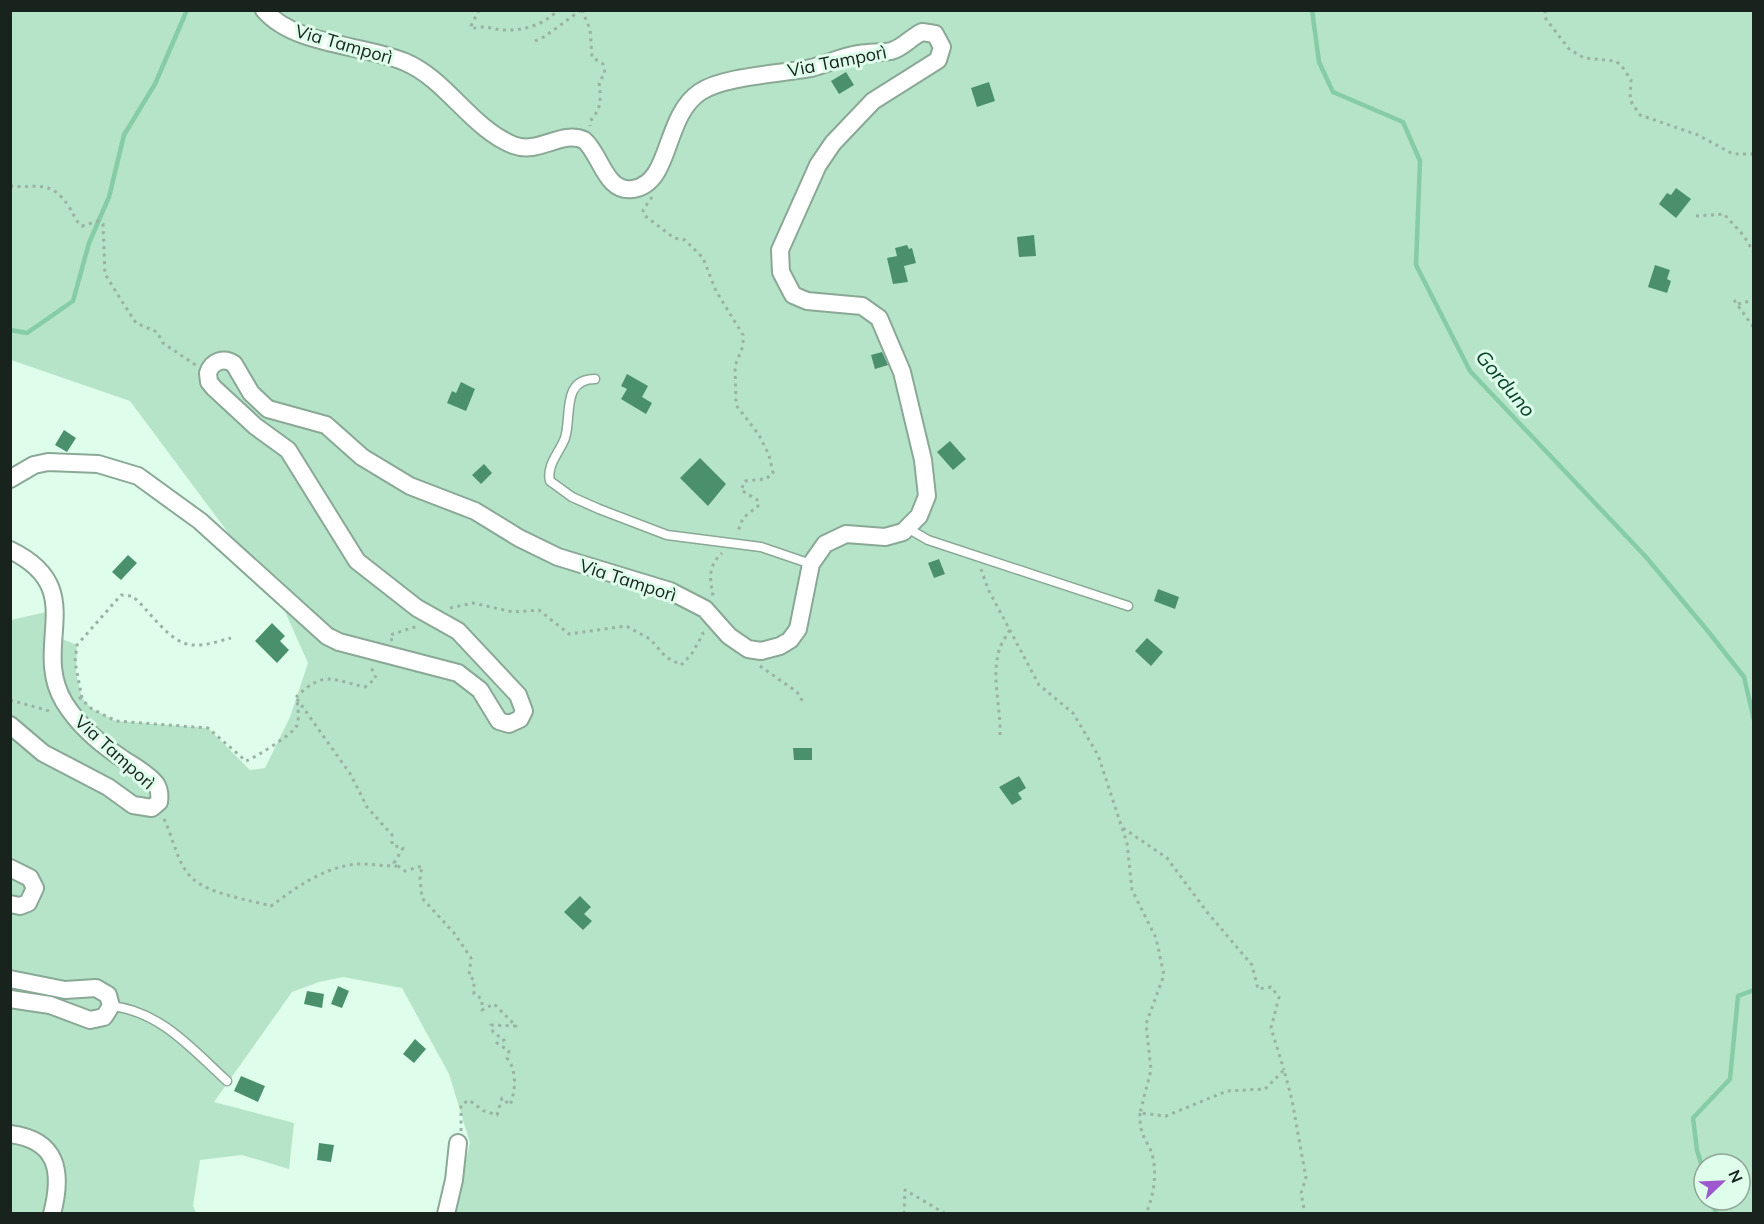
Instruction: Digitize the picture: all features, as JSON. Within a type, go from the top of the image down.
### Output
[{"type":"street","name":"Via Tamporì","points":[[264,10],[279,23],[296,31],[407,62],[513,145],[535,148],[567,138],[580,138],[589,144],[607,176],[617,186],[633,189],[651,181],[661,166],[671,131],[682,110],[688,102],[706,88],[721,83],[813,67],[859,54],[889,52],[922,32],[930,32],[938,37],[942,52],[938,60],[873,101],[825,153],[785,235],[780,256],[784,281],[794,295],[807,301],[856,305],[869,309],[879,318],[891,342],[908,392],[926,484],[926,503],[909,529]]},
{"type":"street","name":"Via Tamporì","points":[[208,373],[215,363],[231,361],[238,368],[255,398],[268,409],[326,425],[362,457],[410,486],[475,511],[519,538],[558,557],[597,571],[658,586],[699,605],[710,613],[736,643],[751,650]]},
{"type":"street","points":[[10,479],[34,465],[48,462],[98,464],[138,476],[200,521],[327,636],[348,644],[458,673],[480,690],[499,721],[509,724],[520,720],[524,707],[518,695],[458,632],[399,596],[357,561],[288,450],[214,388],[208,373]]},
{"type":"street","points":[[751,650],[774,649],[794,637],[800,624],[811,564],[825,543],[839,536],[857,534],[885,537],[909,529]]},
{"type":"street","name":"Via Tamporì","points":[[10,550],[35,564],[50,585],[55,618],[52,671],[60,694],[72,713],[109,749],[154,781],[160,792],[156,806],[146,809],[133,805],[108,786],[43,753],[10,725]]},
{"type":"street","points":[[10,868],[30,878],[35,888],[28,903],[20,906],[10,904]]},
{"type":"street","points":[[10,979],[65,990],[96,988],[108,995],[111,1006],[104,1017],[90,1020],[50,1005],[10,999]]},
{"type":"street","points":[[10,1134],[36,1139],[52,1157],[55,1193],[52,1214]]},
{"type":"street","points":[[446,1214],[454,1180],[458,1143]]},
{"type":"lane","points":[[596,379],[585,381],[577,386],[569,399],[565,438],[549,469],[550,481],[572,497],[668,535],[733,543],[778,552],[811,564]]},
{"type":"lane","points":[[909,529],[928,540],[1128,606]]},
{"type":"lane","points":[[111,1006],[129,1008],[151,1017],[182,1040],[226,1081]]},
{"type":"path","points":[[480,10],[471,26],[472,29],[479,26],[506,30],[534,26],[558,10]]},
{"type":"path","points":[[535,40],[544,37],[581,10],[590,28],[592,57],[603,64],[605,73],[599,82],[602,104],[599,112],[590,121],[594,133]]},
{"type":"path","points":[[1545,10],[1546,19],[1569,49],[1584,58],[1615,61],[1621,65],[1631,80],[1630,100],[1640,116],[1698,135],[1733,154],[1754,154]]},
{"type":"path","points":[[401,657],[400,648],[392,641],[390,634],[439,620],[447,609],[473,603],[513,612],[539,610],[569,634],[626,626],[650,639],[666,657],[681,665],[691,655],[703,634],[699,605],[713,594],[710,580],[711,566],[733,543],[743,518],[758,506],[759,501],[741,490],[745,481],[765,479],[773,473],[769,455],[759,435],[736,405],[735,366],[743,346],[743,335],[724,307],[703,258],[685,240],[674,238],[644,215],[643,210],[657,186],[651,181]]},
{"type":"path","points":[[10,186],[46,186],[64,200],[76,222],[82,226],[98,221],[103,224],[105,274],[136,323],[157,332],[163,343],[208,373]]},
{"type":"path","points":[[1696,216],[1724,214],[1744,236],[1754,253]]},
{"type":"path","points":[[1754,300],[1736,302],[1754,328]]},
{"type":"path","points":[[976,556],[988,589],[1039,686],[1073,713],[1098,755],[1127,843],[1132,890],[1156,938],[1164,975],[1146,1024],[1151,1070],[1140,1113],[1142,1136],[1153,1156],[1154,1193],[1146,1214]]},
{"type":"path","points":[[231,639],[202,645],[185,644],[175,638],[132,596],[121,595],[77,645],[75,662],[82,698],[92,709],[116,721],[208,728],[246,762],[261,755],[275,742],[290,735],[298,724],[297,699],[311,682],[329,677],[366,687],[376,678],[370,665],[350,656],[348,644]]},
{"type":"path","points":[[1000,735],[996,670],[998,653],[1010,629]]},
{"type":"path","points":[[751,650],[751,654],[761,668],[797,692],[803,702]]},
{"type":"path","points":[[297,699],[351,775],[367,807],[392,834],[392,845],[403,848],[394,863],[405,871],[422,866],[420,879],[422,898],[454,933],[471,958],[468,976],[474,980],[474,994],[482,999],[482,1010],[494,1004],[516,1026],[491,1025],[493,1032],[504,1040],[497,1043],[509,1051],[507,1058],[513,1065],[515,1094],[510,1105],[502,1098],[498,1115],[484,1111],[468,1100],[461,1105],[462,1126],[458,1143]]},
{"type":"path","points":[[10,700],[62,716],[72,713]]},
{"type":"path","points":[[156,806],[182,863],[192,878],[208,888],[271,906],[312,878],[332,870],[358,864],[398,866]]},
{"type":"path","points":[[1122,827],[1167,858],[1252,965],[1258,989],[1271,987],[1279,997],[1271,1028],[1284,1070],[1306,1178],[1301,1193],[1305,1214]]},
{"type":"path","points":[[1140,1113],[1166,1116],[1227,1090],[1265,1089],[1284,1070]]},
{"type":"path","points":[[904,1214],[905,1190],[946,1214]]},
{"type":"green space","points":[[11,11],[1753,11],[1753,1213],[452,1213],[470,1143],[449,1074],[402,988],[343,977],[319,982],[292,992],[214,1102],[294,1123],[289,1169],[242,1155],[200,1160],[193,1206],[196,1213],[11,1213],[11,620],[55,610],[55,636],[77,645],[76,674],[82,698],[92,709],[116,721],[208,728],[250,770],[265,768],[290,717],[308,663],[282,605],[130,401],[11,360]]},
{"type":"building","points":[[846,72],[854,85],[839,94],[831,81]]},
{"type":"building","points":[[989,82],[995,101],[977,107],[971,88]]},
{"type":"building","points":[[1676,188],[1691,199],[1676,218],[1659,204],[1667,193],[1671,195]]},
{"type":"building","points":[[1034,235],[1036,256],[1019,257],[1017,237]]},
{"type":"building","points":[[907,245],[909,249],[912,248],[916,263],[904,266],[908,282],[893,284],[887,258],[897,256],[895,248]]},
{"type":"building","points":[[1655,265],[1670,270],[1667,279],[1671,281],[1667,293],[1648,287]]},
{"type":"building","points":[[882,352],[888,365],[875,369],[871,355]]},
{"type":"building","points":[[627,374],[648,386],[642,397],[652,403],[646,414],[621,399],[627,389],[621,386]]},
{"type":"building","points":[[461,382],[475,389],[466,411],[447,403],[452,391],[456,393]]},
{"type":"building","points":[[64,430],[76,438],[67,452],[55,445]]},
{"type":"building","points":[[950,441],[966,459],[953,470],[937,452]]},
{"type":"building","points":[[700,458],[726,484],[708,506],[680,478]]},
{"type":"building","points":[[484,464],[492,473],[481,484],[472,475]]},
{"type":"building","points":[[128,555],[137,563],[121,580],[112,572]]},
{"type":"building","points":[[939,559],[945,574],[934,578],[928,563]]},
{"type":"building","points":[[1158,589],[1179,597],[1175,609],[1154,601]]},
{"type":"building","points":[[272,623],[285,636],[280,641],[289,650],[277,663],[255,641]]},
{"type":"building","points":[[1147,638],[1163,652],[1151,666],[1135,651]]},
{"type":"building","points":[[793,748],[812,748],[812,760],[794,760]]},
{"type":"building","points":[[1019,776],[1026,788],[1018,793],[1022,799],[1012,805],[999,787]]},
{"type":"building","points":[[580,896],[591,907],[584,914],[592,921],[583,930],[564,912]]},
{"type":"building","points":[[338,986],[349,991],[342,1008],[331,1004]]},
{"type":"building","points":[[307,991],[324,994],[322,1008],[304,1004]]},
{"type":"building","points":[[415,1039],[426,1049],[414,1063],[403,1054]]},
{"type":"building","points":[[241,1076],[265,1086],[258,1102],[234,1091]]},
{"type":"building","points":[[319,1143],[334,1145],[331,1162],[317,1160]]},
{"type":"waterway","points":[[10,330],[27,333],[73,301],[89,243],[109,197],[124,135],[155,84],[187,10]]},
{"type":"waterway","name":"Gorduno","points":[[1312,10],[1319,62],[1333,92],[1403,122],[1420,161],[1416,265],[1470,371],[1646,557],[1707,630],[1744,677],[1754,720]]},
{"type":"waterway","name":"Gorduno","points":[[1698,1152],[1693,1118],[1730,1079],[1738,996],[1754,990]]}]
